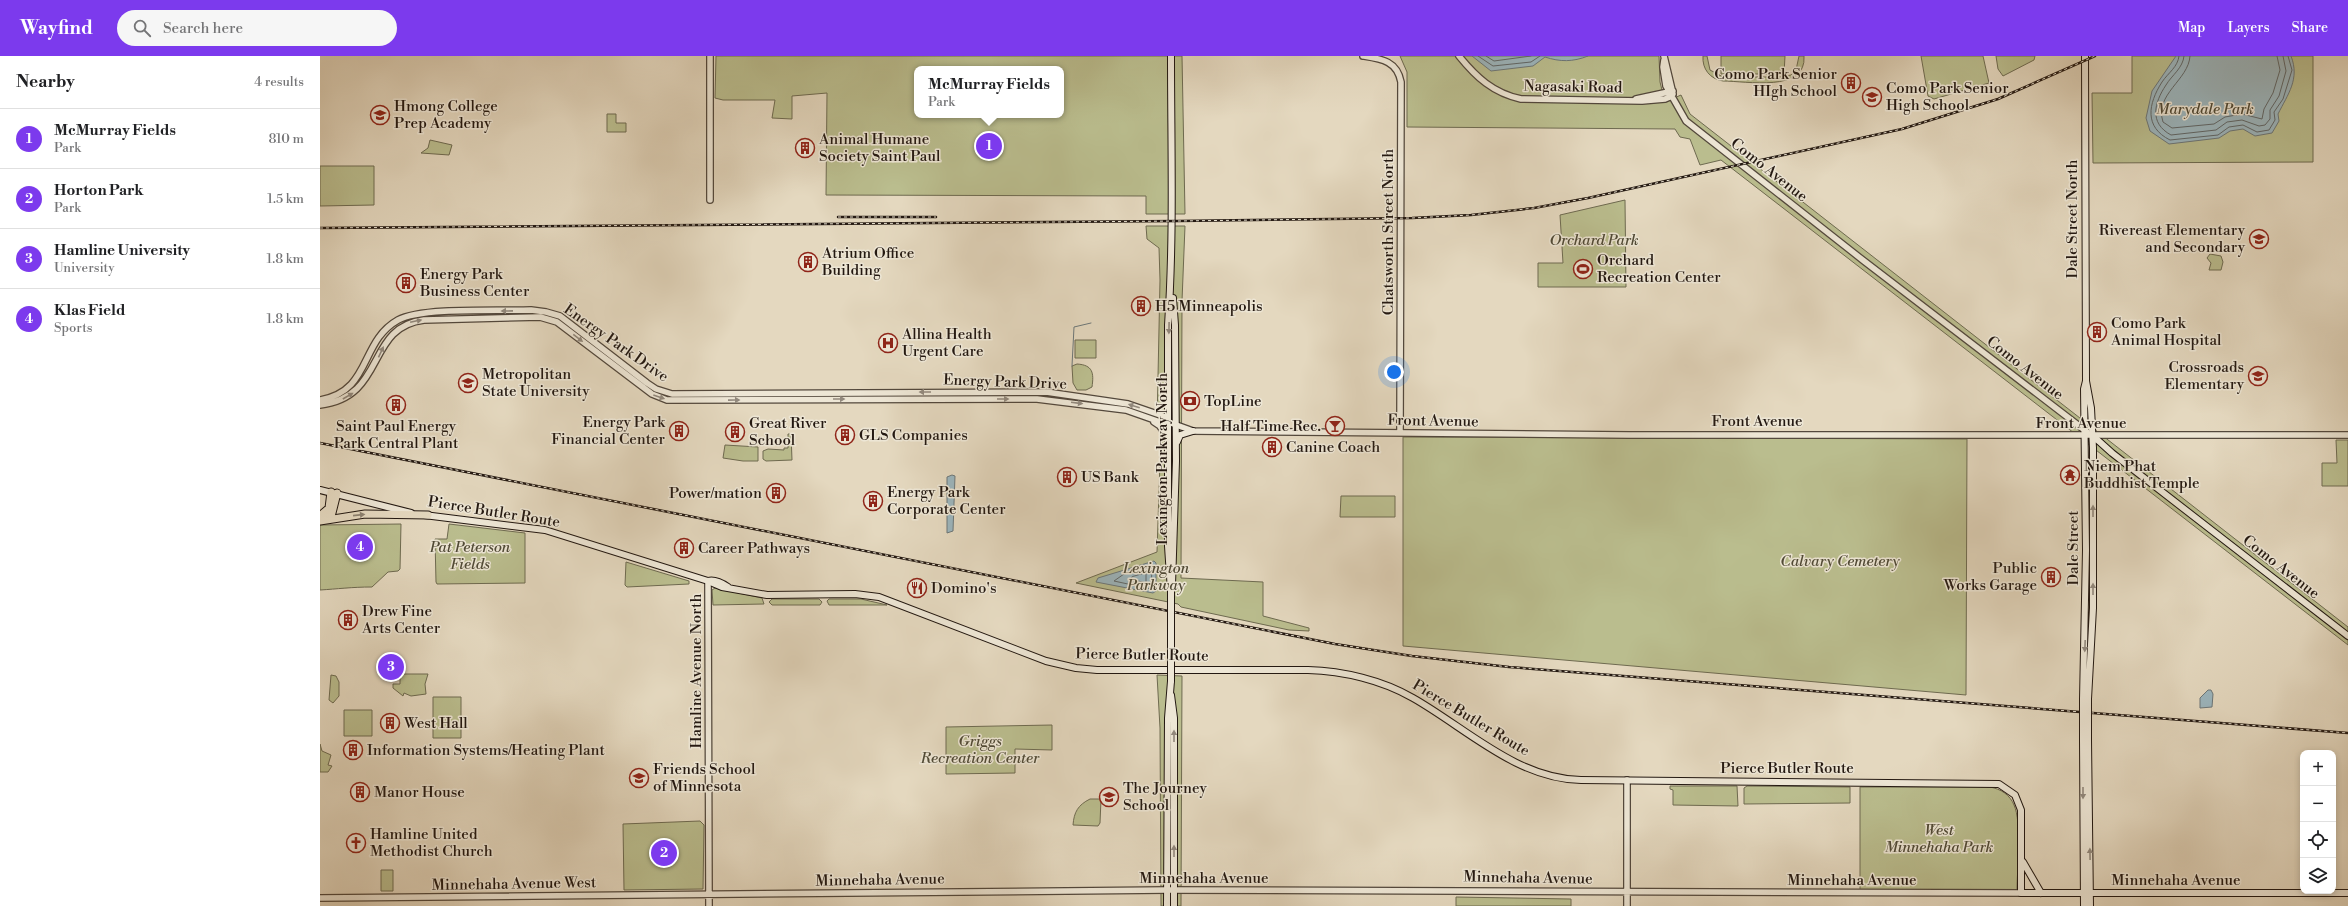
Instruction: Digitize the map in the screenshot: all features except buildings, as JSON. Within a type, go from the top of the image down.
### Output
[{"type":"main road","name":"Lexington Parkway North","points":[[1171,56],[1172,289],[1176,325],[1174,568],[1171,591]]},
{"type":"main road","name":"Dale Street North","points":[[2085,56],[2086,381]]},
{"type":"main road","name":"Lexington Parkway North","points":[[1171,591],[1168,546],[1168,325],[1172,289]]},
{"type":"main road","name":"Dale Street","points":[[2086,381],[2084,384],[2084,433],[2087,893],[2090,906]]},
{"type":"main road","name":"Dale Street","points":[[2086,381],[2088,386],[2092,435],[2093,608],[2086,699]]},
{"type":"main road","points":[[1176,448],[1180,435],[1193,431]]},
{"type":"main road","name":"Como Avenue","points":[[2092,435],[2112,453],[2348,636]]},
{"type":"main road","name":"Pierce Butler Route","points":[[320,490],[334,492],[392,509],[545,530],[708,580],[714,585],[767,595],[855,594],[874,596],[1046,662],[1076,668],[1308,670],[1343,673],[1407,694],[1513,761],[1540,773],[1573,780],[1993,783],[2011,791],[2020,805],[2022,857],[2021,893]]},
{"type":"main road","points":[[320,516],[329,508],[334,492]]},
{"type":"main road","points":[[320,521],[327,518],[332,513],[334,492]]},
{"type":"main road","points":[[320,521],[365,514],[428,515]]},
{"type":"main road","points":[[1167,906],[1170,890],[1168,718],[1171,696],[1171,591]]},
{"type":"main road","points":[[2022,857],[2026,869],[2042,894]]},
{"type":"main road","points":[[1170,890],[1174,906]]},
{"type":"main road","name":"Minnehaha Avenue","points":[[2021,893],[2348,893]]},
{"type":"main road","name":"Dale Street","points":[[2084,906],[2087,893]]},
{"type":"street","points":[[710,56],[710,200]]},
{"type":"street","name":"Chatsworth Street North","points":[[1363,56],[1386,60],[1397,70],[1401,82],[1400,432]]},
{"type":"street","name":"Nagasaki Road","points":[[1459,56],[1483,82],[1514,97],[1534,100],[1631,100]]},
{"type":"street","points":[[1664,58],[1671,93]]},
{"type":"street","points":[[1664,58],[1662,67],[1665,80],[1671,93]]},
{"type":"street","points":[[1652,96],[1662,90],[1665,80]]},
{"type":"street","points":[[1631,100],[1658,100],[1671,93]]},
{"type":"street","points":[[1631,100],[1671,93]]},
{"type":"street","name":"Como Avenue","points":[[1671,93],[1686,121],[2084,433],[2092,435]]},
{"type":"street","name":"Energy Park Drive","points":[[320,400],[339,394],[352,385],[379,336],[392,324],[404,317],[423,313],[540,311],[566,320],[647,383],[672,394],[1032,392],[1128,404],[1163,416],[1168,422]]},
{"type":"street","name":"Energy Park Drive","points":[[320,405],[338,401],[356,391],[369,375],[390,335],[407,323],[424,320],[540,317],[557,322],[652,394],[667,400],[1037,399],[1126,410],[1144,415],[1163,423],[1168,422]]},
{"type":"street","points":[[1144,415],[1160,426],[1168,441]]},
{"type":"street","name":"Front Avenue","points":[[1168,422],[1193,431],[2084,433]]},
{"type":"street","name":"Front Avenue","points":[[2092,435],[2348,435]]},
{"type":"street","name":"Hamline Avenue North","points":[[708,580],[709,906]]},
{"type":"street","points":[[1627,780],[1627,906]]},
{"type":"street","name":"Minnehaha Avenue","points":[[708,894],[1170,890],[2021,893]]},
{"type":"street","name":"Minnehaha Avenue West","points":[[320,898],[708,894]]},
{"type":"green space","points":[[716,56],[1182,56],[1185,214],[1146,214],[1146,196],[826,195],[827,93],[792,96],[792,119],[772,118],[775,100],[723,100],[715,98]]},
{"type":"green space","points":[[1400,56],[1659,56],[1660,82],[1665,102],[1681,95],[1690,114],[2348,627],[2348,645],[1721,160],[1700,165],[1690,139],[1680,137],[1675,129],[1407,127],[1407,72]]},
{"type":"green space","points":[[1703,56],[1707,56],[1710,70],[1723,77],[1782,77],[1791,75],[1796,70],[1799,56],[1804,56],[1802,68],[1796,76],[1786,80],[1760,83],[1718,80],[1711,76],[1705,69]]},
{"type":"green space","points":[[1721,56],[1785,56],[1784,74],[1721,74]]},
{"type":"green space","points":[[1921,56],[1983,56],[1989,83],[1934,99],[1928,96]]},
{"type":"green space","points":[[1996,56],[2035,56],[2034,60],[2003,76],[1998,69]]},
{"type":"green space","name":"Marydale Park","points":[[2132,56],[2313,56],[2313,162],[2093,163],[2092,93],[2132,93]]},
{"type":"green space","points":[[607,114],[616,114],[616,123],[626,123],[626,132],[607,132]]},
{"type":"green space","points":[[430,140],[452,145],[449,155],[421,153],[428,148]]},
{"type":"green space","points":[[320,166],[374,166],[374,205],[320,206]]},
{"type":"green space","name":"Orchard Park","points":[[1625,200],[1626,287],[1538,287],[1538,263],[1563,263],[1560,215]]},
{"type":"green space","name":"Lexington Parkway","points":[[1146,226],[1185,226],[1182,301],[1181,578],[1263,582],[1263,616],[1309,628],[1309,631],[1289,630],[1181,607],[1178,604],[1076,583],[1157,552],[1161,430],[1157,425],[1160,280],[1159,248],[1147,239]]},
{"type":"green space","points":[[2210,254],[2221,256],[2223,262],[2221,270],[2209,270],[2211,263],[2207,258]]},
{"type":"green space","points":[[1075,340],[1096,340],[1096,358],[1075,358]]},
{"type":"green space","points":[[1077,364],[1086,366],[1091,371],[1093,378],[1092,387],[1086,390],[1077,390],[1073,383],[1072,366]]},
{"type":"green space","points":[[788,434],[791,434],[792,460],[766,461],[763,459],[763,451],[768,449],[784,450],[784,448],[788,448]]},
{"type":"green space","name":"Calvary Cemetery","points":[[1403,437],[1967,439],[1966,695],[1403,646]]},
{"type":"green space","points":[[2336,440],[2348,440],[2348,486],[2322,486],[2322,463],[2337,463]]},
{"type":"green space","points":[[725,445],[758,447],[758,461],[743,461],[723,458]]},
{"type":"green space","points":[[1341,496],[1395,496],[1395,517],[1340,517]]},
{"type":"green space","points":[[401,524],[400,569],[398,571],[388,572],[372,587],[320,590],[320,525]]},
{"type":"green space","name":"Pat Peterson Fields","points":[[449,524],[525,533],[525,583],[437,584],[435,539],[447,539]]},
{"type":"green space","points":[[626,562],[689,581],[689,584],[627,587],[625,585]]},
{"type":"green space","points":[[715,588],[762,598],[764,604],[713,605],[712,590]]},
{"type":"green space","points":[[772,599],[819,599],[822,602],[820,605],[772,605],[769,602]]},
{"type":"green space","points":[[829,599],[861,599],[887,605],[829,605],[827,601]]},
{"type":"green space","points":[[400,674],[428,674],[425,684],[426,694],[411,696],[404,693],[403,696],[393,688],[393,684],[400,684]]},
{"type":"green space","points":[[331,675],[336,676],[339,682],[339,696],[333,703],[329,700]]},
{"type":"green space","points":[[1157,675],[1182,676],[1181,906],[1161,906],[1160,728]]},
{"type":"green space","points":[[433,697],[461,697],[461,738],[433,738]]},
{"type":"green space","points":[[344,710],[372,710],[372,736],[344,736]]},
{"type":"green space","name":"Griggs Recreation Center","points":[[1052,725],[1052,750],[1015,749],[1015,773],[946,774],[946,727]]},
{"type":"green space","points":[[320,744],[322,751],[331,755],[328,765],[332,766],[328,772],[320,772]]},
{"type":"green space","points":[[1670,786],[1737,786],[1738,806],[1673,805],[1673,790],[1670,789]]},
{"type":"green space","points":[[1747,786],[1850,787],[1850,803],[1744,804],[1744,788]]},
{"type":"green space","name":"West Minnehaha Park","points":[[1860,787],[1990,787],[2005,793],[2014,805],[2018,823],[2017,890],[1860,890]]},
{"type":"green space","points":[[1090,799],[1101,799],[1100,823],[1098,826],[1073,825],[1074,816],[1077,809]]},
{"type":"green space","points":[[700,821],[704,825],[703,889],[624,890],[623,824]]},
{"type":"green space","points":[[381,870],[393,870],[393,891],[381,891]]},
{"type":"green space","points":[[1456,897],[1571,899],[1571,906],[1456,906]]},
{"type":"water","points":[[1472,56],[1588,56],[1566,61],[1545,57],[1533,66],[1491,71]]},
{"type":"water","points":[[2176,56],[2291,56],[2294,72],[2292,86],[2278,114],[2279,121],[2272,133],[2255,136],[2243,129],[2230,131],[2219,138],[2169,144],[2150,131],[2146,118],[2152,91]]},
{"type":"water","points":[[952,475],[955,476],[953,531],[947,533],[947,477]]},
{"type":"water","points":[[1154,561],[1156,563],[1156,591],[1153,593],[1096,582],[1098,578]]},
{"type":"water","points":[[2208,690],[2211,690],[2213,694],[2212,707],[2200,708],[2200,698]]},
{"type":"waterway","points":[[1072,366],[1074,327],[1091,323]]},
{"type":"railway","points":[[320,228],[1178,221],[1412,218],[1471,215],[1534,208],[1588,198],[1902,129],[1998,99],[2095,56]]},
{"type":"railway","points":[[838,217],[936,217]]},
{"type":"railway","points":[[320,443],[1335,644],[1412,656],[1509,667],[2348,733]]},
{"type":"place","name":"Como Park Senior HIgh School","points":[[1851,83]]},
{"type":"place","name":"Como Park Senior High School","points":[[1872,97]]},
{"type":"place","name":"Hmong College Prep Academy","points":[[380,115]]},
{"type":"place","name":"McMurray Fields","points":[[989,146]]},
{"type":"place","name":"Animal Humane Society Saint Paul","points":[[805,148]]},
{"type":"place","name":"Rivereast Elementary and Secondary","points":[[2259,239]]},
{"type":"place","name":"Atrium Office Building","points":[[808,262]]},
{"type":"place","name":"Orchard Recreation Center","points":[[1583,269]]},
{"type":"place","name":"Energy Park Business Center","points":[[406,283]]},
{"type":"place","name":"H5 Minneapolis","points":[[1141,306]]},
{"type":"place","name":"Como Park Animal Hospital","points":[[2097,332]]},
{"type":"place","name":"Allina Health Urgent Care","points":[[888,343]]},
{"type":"place","name":"Crossroads Elementary","points":[[2258,376]]},
{"type":"place","name":"Metropolitan State University","points":[[468,383]]},
{"type":"place","name":"TopLine","points":[[1190,401]]},
{"type":"place","name":"Saint Paul Energy Park Central Plant","points":[[396,405]]},
{"type":"place","name":"Half Time Rec.","points":[[1335,426]]},
{"type":"place","name":"Energy Park Financial Center","points":[[679,431]]},
{"type":"place","name":"Great River School","points":[[735,432]]},
{"type":"place","name":"GLS Companies","points":[[845,435]]},
{"type":"place","name":"Canine Coach","points":[[1272,447]]},
{"type":"place","name":"Niem Phat Buddhist Temple","points":[[2070,475]]},
{"type":"place","name":"US Bank","points":[[1067,477]]},
{"type":"place","name":"Power/mation","points":[[776,493]]},
{"type":"place","name":"Energy Park Corporate Center","points":[[873,501]]},
{"type":"place","name":"Klas Field","points":[[360,547]]},
{"type":"place","name":"Career Pathways","points":[[684,548]]},
{"type":"place","name":"Public Works Garage","points":[[2051,577]]},
{"type":"place","name":"Domino's","points":[[917,588]]},
{"type":"place","name":"Drew Fine Arts Center","points":[[348,620]]},
{"type":"place","name":"Hamline University","points":[[391,667]]},
{"type":"place","name":"West Hall","points":[[390,723]]},
{"type":"place","name":"Information Systems/Heating Plant","points":[[353,750]]},
{"type":"place","name":"Friends School of Minnesota","points":[[639,778]]},
{"type":"place","name":"Manor House","points":[[360,792]]},
{"type":"place","name":"The Journey School","points":[[1109,797]]},
{"type":"place","name":"Hamline United Methodist Church","points":[[356,843]]},
{"type":"place","name":"Horton Park","points":[[664,853]]}]
